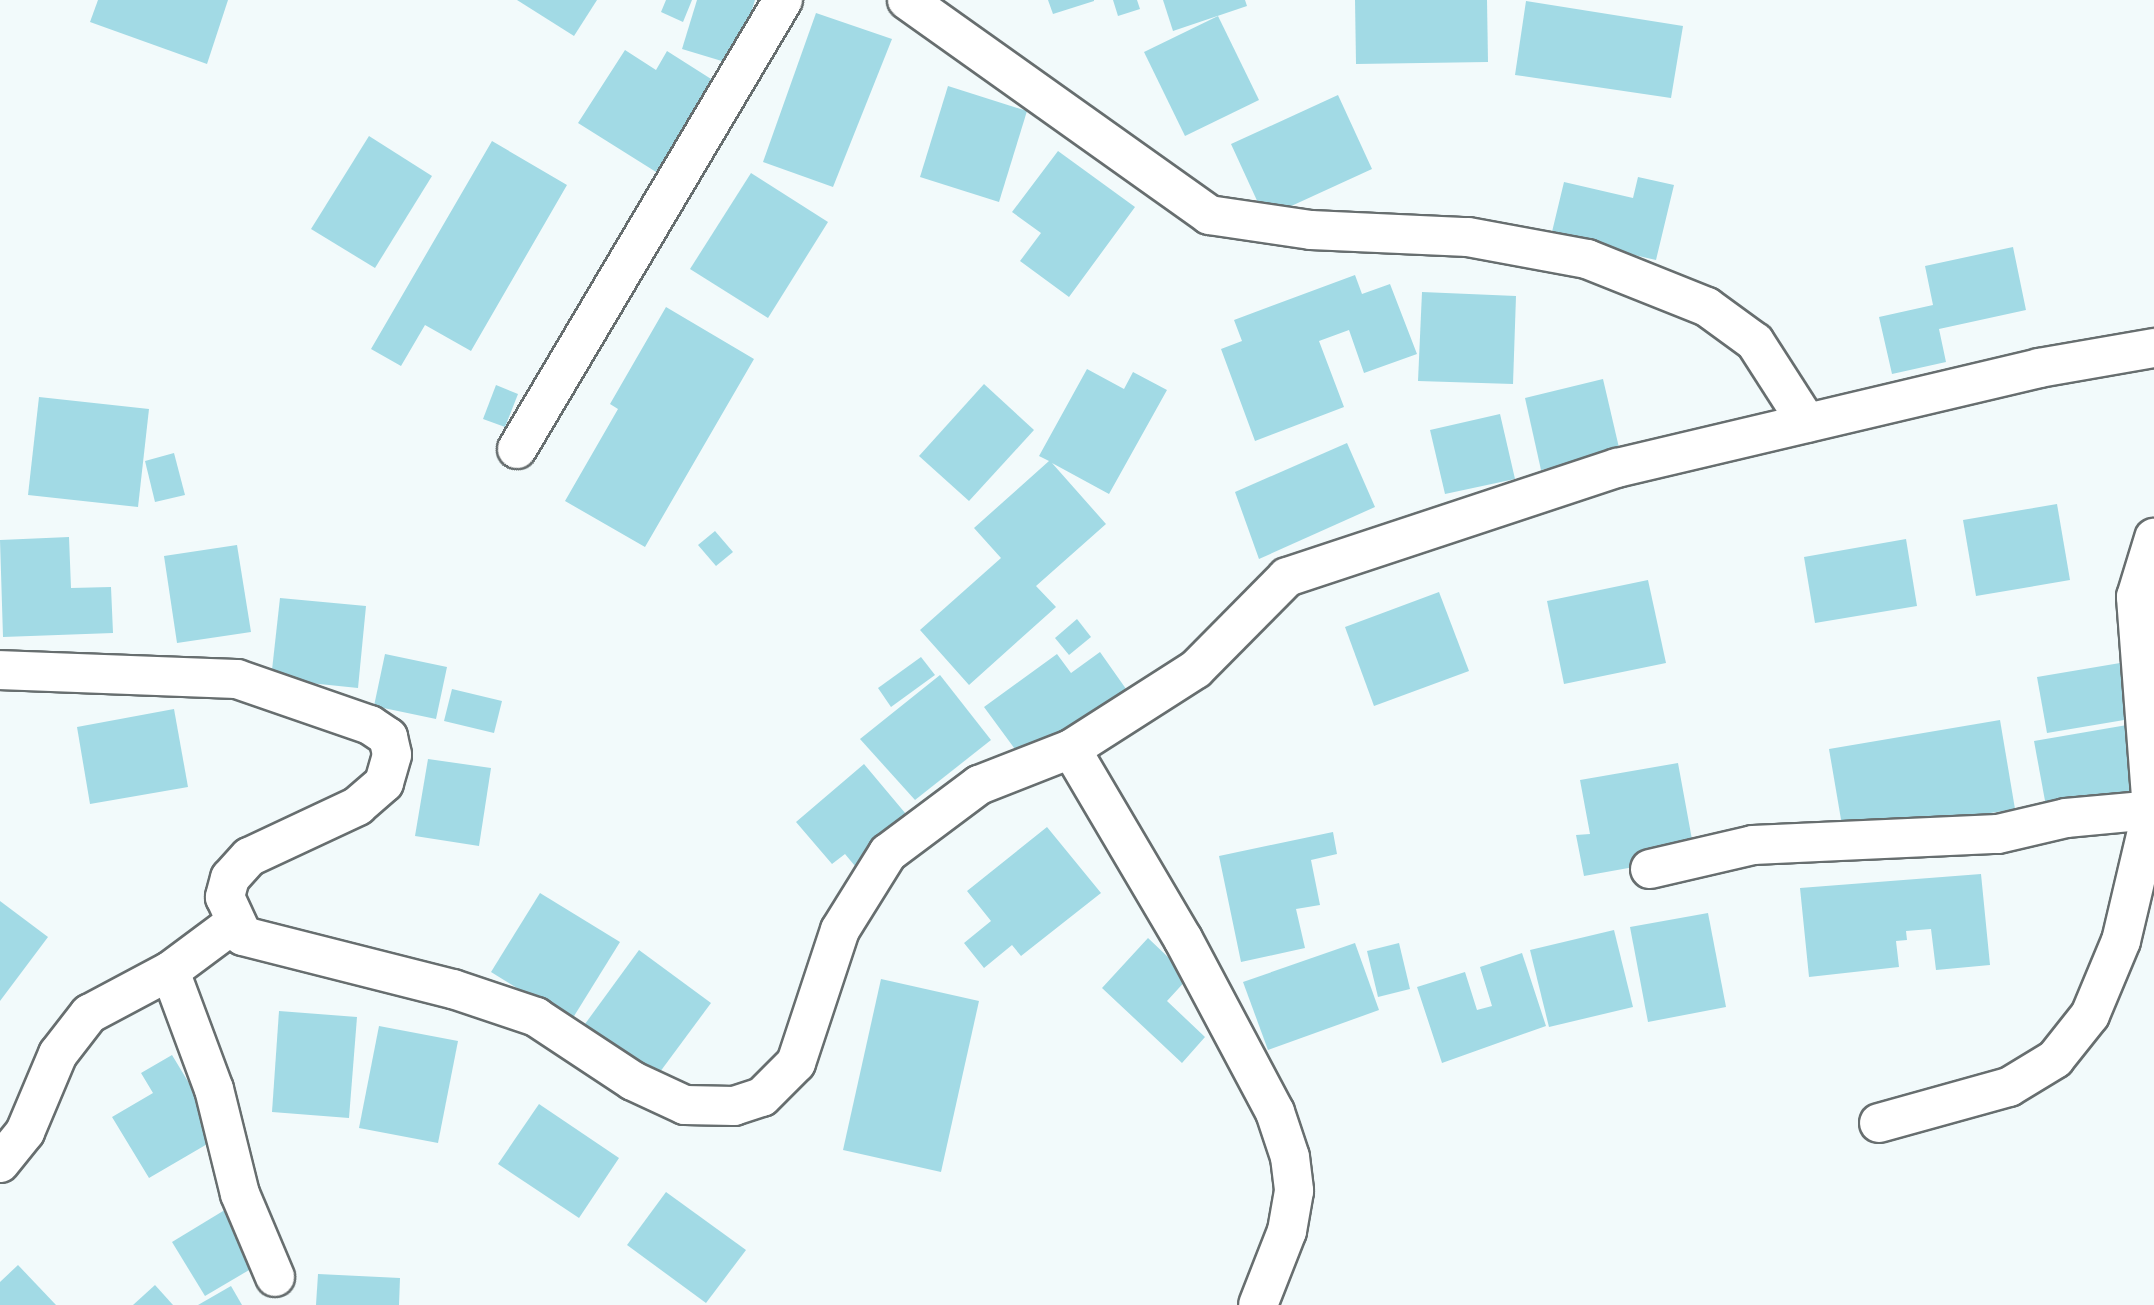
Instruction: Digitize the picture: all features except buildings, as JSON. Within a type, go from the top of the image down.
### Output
[{"type":"street","points":[[517,449],[783,0]]},
{"type":"street","points":[[907,0],[1208,215],[1311,230],[1468,237],[1587,260],[1707,307],[1755,342],[1807,424]]},
{"type":"street","points":[[0,670],[237,679],[388,737],[392,755],[384,783],[358,806],[249,857],[230,878],[225,897],[232,924],[252,942],[436,984],[536,1018],[633,1081],[686,1105],[734,1106],[762,1097],[796,1064],[840,930],[888,853],[979,784],[1071,749],[1196,669],[1287,577],[1617,468],[2154,348]]},
{"type":"street","points":[[1878,1123],[2009,1087],[2055,1058],[2090,1015],[2121,940],[2152,810],[2136,597],[2154,538]]},
{"type":"street","points":[[1071,749],[1183,938],[1280,1127],[1294,1191],[1287,1231],[1258,1305]]},
{"type":"street","points":[[1650,869],[1753,845],[1998,834],[2066,818],[2152,810]]},
{"type":"street","points":[[0,1163],[25,1132],[58,1054],[88,1014],[170,971],[232,924]]},
{"type":"street","points":[[170,971],[214,1089],[240,1194],[275,1277]]}]
